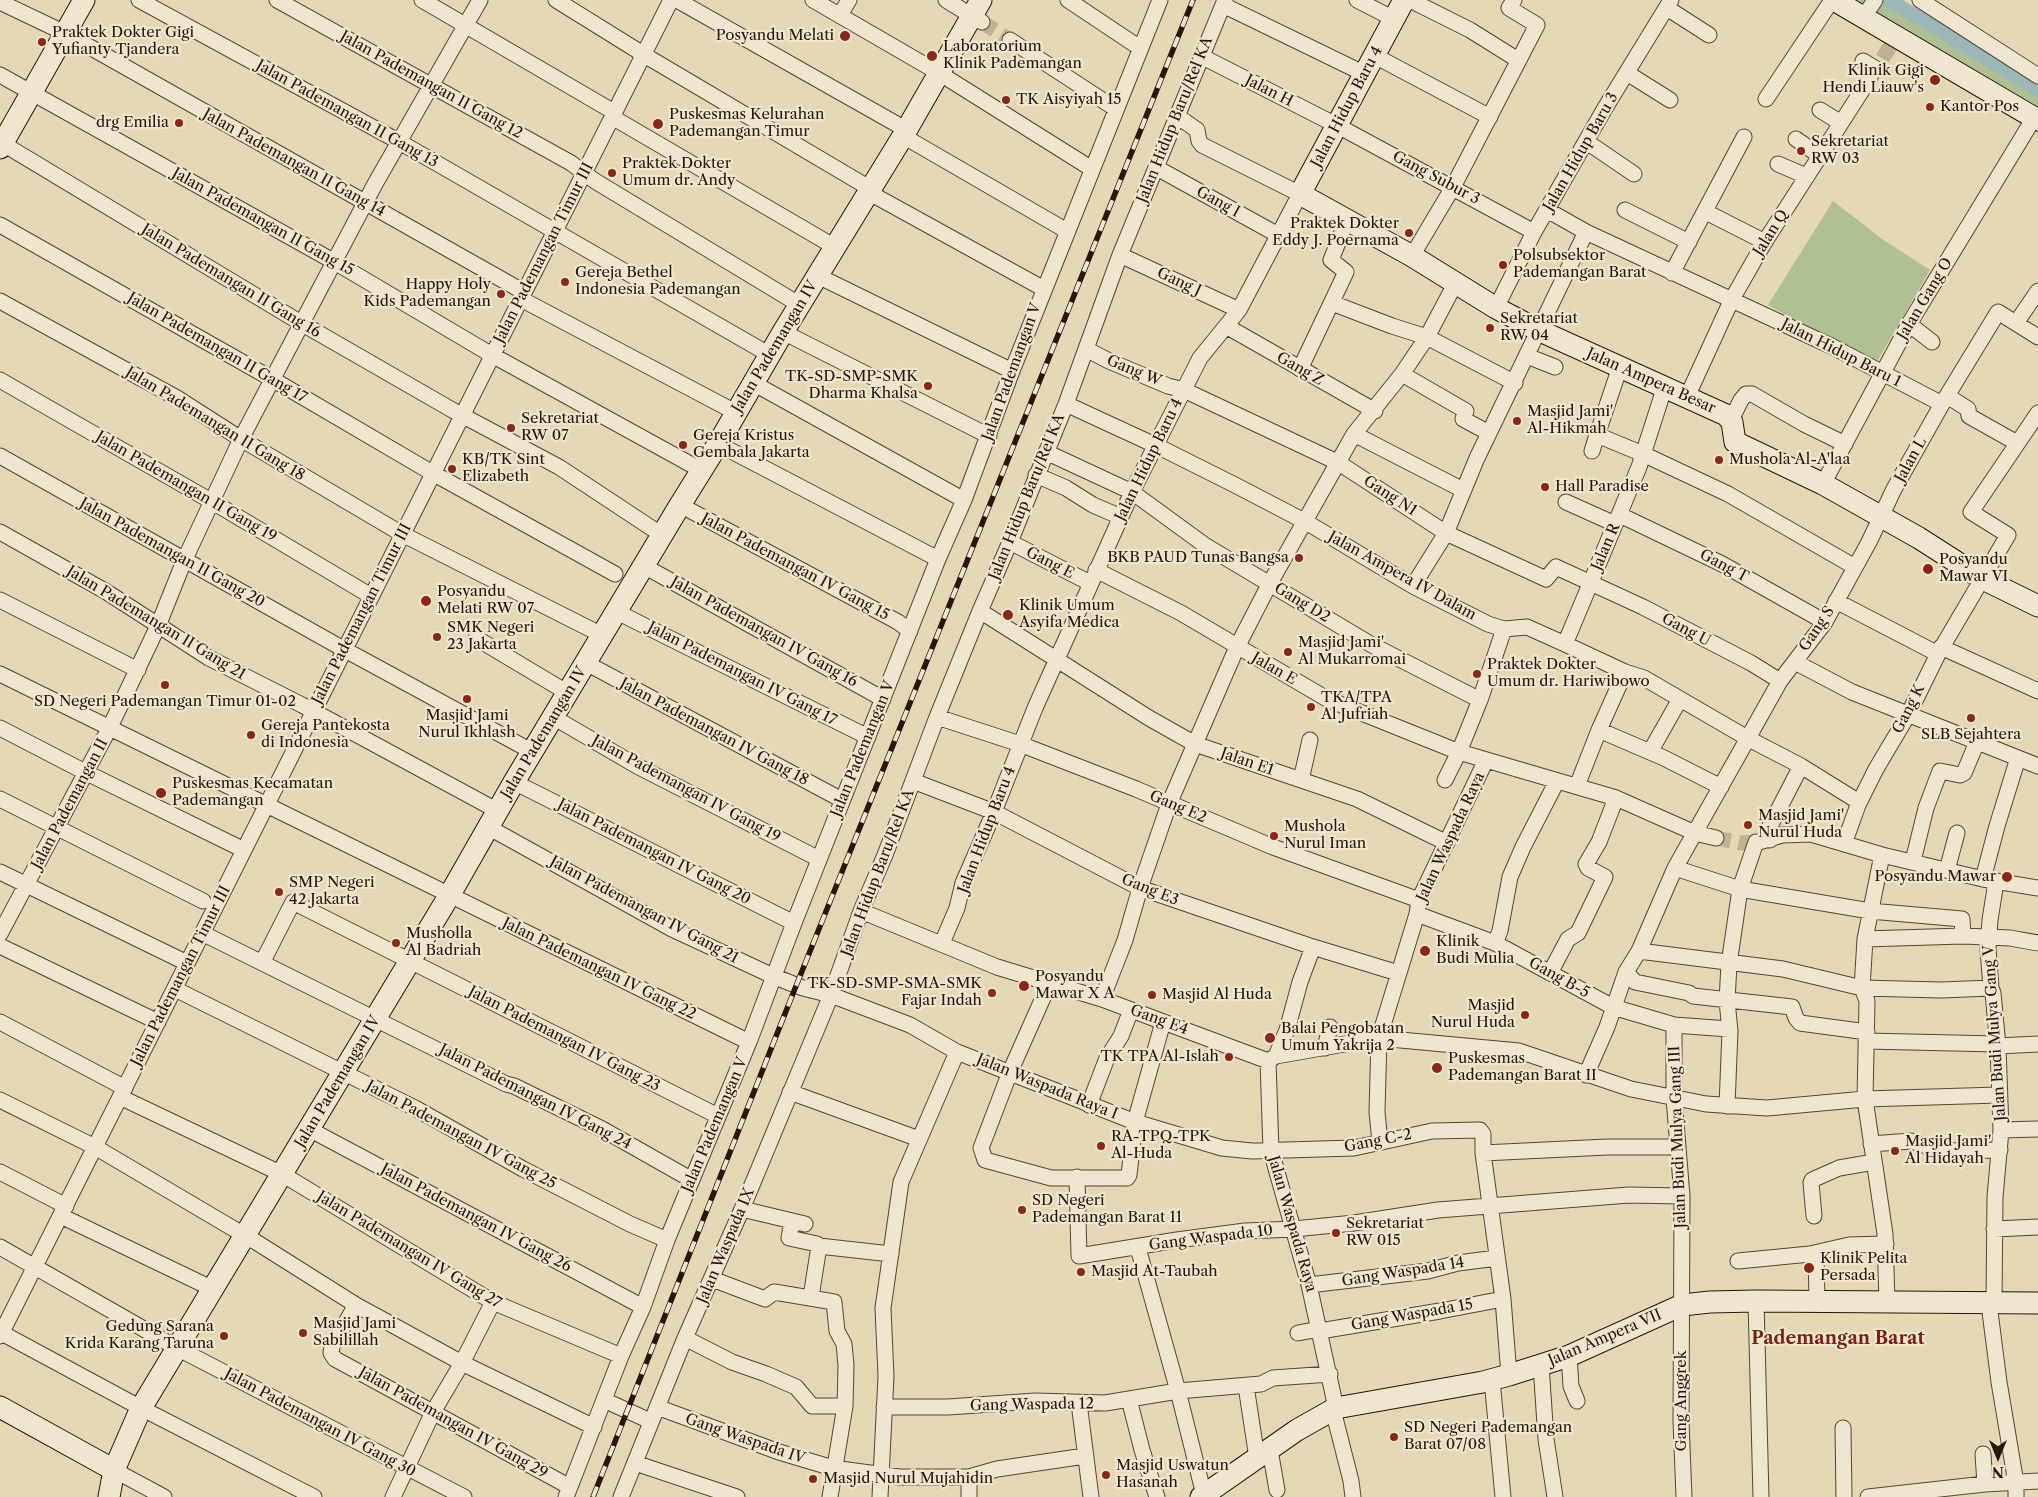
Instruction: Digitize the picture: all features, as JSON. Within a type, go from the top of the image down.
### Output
[{"type":"street","points":[[3,146],[84,0]]},
{"type":"street","name":"Jalan Pademangan II Gang 13","points":[[139,0],[398,142],[770,355]]},
{"type":"street","name":"Jalan Pademangan II Gang 12","points":[[277,0],[571,163],[584,174],[800,305]]},
{"type":"street","points":[[422,0],[466,24],[613,115],[835,247]]},
{"type":"street","points":[[110,728],[158,626],[211,501],[272,378],[398,142],[480,0]]},
{"type":"street","points":[[556,0],[869,190],[1044,289]]},
{"type":"street","name":"Jalan Pademangan Timur III","points":[[1,1334],[671,0]]},
{"type":"street","points":[[677,0],[905,133],[1067,231]]},
{"type":"street","points":[[813,0],[939,73],[1092,169]]},
{"type":"street","points":[[840,15],[849,0]]},
{"type":"street","points":[[946,0],[978,12]]},
{"type":"street","name":"Jalan Pademangan V","points":[[568,1492],[621,1356],[643,1307],[667,1240],[749,1042],[842,800],[938,559],[964,500],[1044,289],[1160,0]]},
{"type":"street","points":[[1358,0],[1394,19]]},
{"type":"street","name":"Jalan Hidup Baru 4","points":[[942,943],[957,908],[963,883],[994,812],[1020,744],[1093,576],[1132,492],[1200,358],[1239,310],[1280,236],[1300,194],[1404,0]]},
{"type":"street","points":[[1410,0],[1470,30],[1518,60]]},
{"type":"street","points":[[1412,256],[1453,187],[1537,24],[1509,8],[1514,0]]},
{"type":"street","points":[[1766,99],[1833,0],[1864,17],[1894,41],[2036,119]]},
{"type":"street","points":[[1864,17],[1875,0]]},
{"type":"street","points":[[1920,0],[2038,76]]},
{"type":"street","points":[[1073,1],[1140,48]]},
{"type":"street","name":"Jalan Pademangan II Gang 14","points":[[0,2],[65,33],[365,203],[522,295],[737,413]]},
{"type":"street","points":[[1224,3],[1490,117]]},
{"type":"street","name":"Jalan Hidup Baru/Rel KA","points":[[831,995],[937,717],[1066,404],[1120,255],[1224,3]]},
{"type":"street","points":[[1669,4],[1709,35]]},
{"type":"street","name":"Jalan Hidup Baru 3","points":[[1496,308],[1534,232],[1605,108],[1669,4]]},
{"type":"street","name":"Jalan Pademangan IV","points":[[109,1497],[114,1470],[141,1408],[449,896],[514,782],[534,752],[602,635],[737,413],[783,332],[905,133],[939,73],[978,12]]},
{"type":"street","points":[[1010,40],[1116,108]]},
{"type":"street","name":"Jalan H","points":[[1201,56],[1338,126]]},
{"type":"street","name":"Jalan Q","points":[[1687,397],[1731,301],[1806,176],[1842,123],[1870,69]]},
{"type":"street","points":[[1626,73],[1670,100]]},
{"type":"street","name":"Jalan Pademangan II Gang 15","points":[[0,75],[333,261],[492,355],[701,470]]},
{"type":"street","points":[[1820,110],[1842,123]]},
{"type":"street","points":[[1178,116],[1197,130],[1198,141],[1202,145],[1300,194]]},
{"type":"street","name":"Jalan Gang O","points":[[1823,484],[1908,324],[2036,119]]},
{"type":"street","name":"Gang Subur 3","points":[[1338,126],[1534,232]]},
{"type":"street","points":[[1672,273],[1706,212],[1744,137]]},
{"type":"street","points":[[1796,139],[1820,156]]},
{"type":"street","points":[[1587,142],[1634,174]]},
{"type":"street","name":"Jalan Pademangan II Gang 16","points":[[3,146],[301,323],[462,415],[559,466],[662,535]]},
{"type":"street","points":[[1778,164],[1806,176]]},
{"type":"street","name":"Gang I","points":[[1157,168],[1280,236]]},
{"type":"street","name":"Jalan Ampera Besar","points":[[1300,194],[1412,256],[1455,284],[1538,330],[1722,413],[1731,420],[1734,442],[1823,484],[1880,516],[1983,579],[2038,606]]},
{"type":"street","name":"Jalan Hidup Baru 1","points":[[1547,210],[1586,232],[1833,347],[1881,373],[1968,410],[1969,416],[2017,443]]},
{"type":"street","points":[[1625,210],[1689,242]]},
{"type":"street","points":[[1706,212],[1765,242]]},
{"type":"street","points":[[1300,369],[1346,271],[1331,260],[1348,220]]},
{"type":"street","name":"Jalan Pademangan II Gang 17","points":[[0,225],[272,378],[433,473],[615,574]]},
{"type":"street","points":[[1413,586],[1446,533],[1489,433],[1515,383],[1538,330],[1586,232]]},
{"type":"street","name":"Gang J","points":[[1120,255],[1239,310]]},
{"type":"street","points":[[818,276],[1012,371]]},
{"type":"street","points":[[1102,999],[1125,940],[1140,888],[1169,804],[1237,647],[1270,583],[1354,434],[1375,411],[1427,337],[1455,284]]},
{"type":"street","points":[[2016,323],[2038,291]]},
{"type":"street","name":"Jalan Pademangan II Gang 18","points":[[0,301],[177,398],[241,439],[402,534],[602,635]]},
{"type":"street","points":[[1332,303],[1427,337],[1515,383]]},
{"type":"street","points":[[1944,400],[1998,312],[2038,337]]},
{"type":"street","points":[[1908,324],[1932,342]]},
{"type":"street","name":"Gang Z","points":[[1226,326],[1375,411]]},
{"type":"street","points":[[783,332],[989,436]]},
{"type":"street","name":"Gang W","points":[[1086,349],[1168,386],[1184,390]]},
{"type":"street","points":[[1527,356],[1555,368]]},
{"type":"street","points":[[1592,451],[1620,368]]},
{"type":"street","points":[[1402,374],[1466,411],[1464,420],[1489,433]]},
{"type":"street","name":"Jalan Pademangan II Gang 19","points":[[0,380],[372,596]]},
{"type":"street","points":[[754,383],[964,500]]},
{"type":"street","name":"Jalan R","points":[[1565,644],[1618,520],[1643,454],[1665,386]]},
{"type":"street","name":"Gang N1","points":[[1184,390],[1339,463],[1446,533],[1546,579],[1556,567],[1590,584]]},
{"type":"street","points":[[1731,420],[1741,400],[1746,394],[1752,394],[1804,424],[1845,444]]},
{"type":"street","name":"Jalan L","points":[[1880,516],[1944,400]]},
{"type":"street","name":"Jalan Ampera IV Dalam","points":[[1066,404],[1157,446],[1306,522],[1413,586],[1488,624],[1504,629]]},
{"type":"street","points":[[1983,579],[2008,535],[1971,512],[2038,413]]},
{"type":"street","points":[[1354,434],[1464,490]]},
{"type":"street","points":[[1597,435],[1643,454],[1728,494],[1855,567]]},
{"type":"street","points":[[718,444],[938,559]]},
{"type":"street","name":"Gang D2","points":[[1046,452],[1132,492],[1206,546],[1372,645],[1480,700]]},
{"type":"street","name":"Jalan Pademangan II Gang 20","points":[[0,456],[344,650],[534,752]]},
{"type":"street","points":[[1036,475],[1066,488],[1093,505],[1121,516]]},
{"type":"street","name":"Gang T","points":[[1566,502],[1618,520],[1722,564],[1825,622]]},
{"type":"street","name":"Jalan Pademangan IV Gang 15","points":[[680,505],[898,622],[910,631]]},
{"type":"street","name":"Gang S","points":[[1586,1075],[1607,1027],[1626,972],[1638,951],[1676,868],[1780,681],[1825,622],[1869,542],[1880,516]]},
{"type":"street","name":"Jalan Pademangan II Gang 21","points":[[0,532],[56,563],[209,658],[314,712],[493,819]]},
{"type":"street","name":"Gang E","points":[[1010,542],[1093,576]]},
{"type":"street","name":"Jalan Pademangan IV Gang 16","points":[[644,566],[883,698]]},
{"type":"street","name":"Jalan E","points":[[1093,576],[1181,613],[1327,699],[1459,752]]},
{"type":"street","name":"Gang K","points":[[1844,844],[1859,802],[1876,769],[1908,715],[1940,651],[1983,579]]},
{"type":"street","name":"Gang U","points":[[1590,584],[1643,607],[1751,663],[1780,681]]},
{"type":"street","points":[[0,600],[138,670]]},
{"type":"street","points":[[1836,601],[1940,651],[2038,691]]},
{"type":"street","name":"Jalan E1","points":[[980,611],[1149,718],[1194,744],[1357,799],[1447,843]]},
{"type":"street","name":"Jalan Pademangan IV Gang 17","points":[[617,612],[868,737]]},
{"type":"street","points":[[1445,780],[1459,752],[1480,700],[1504,629],[1527,627],[1626,672],[1644,678],[1748,739],[1801,766],[1859,802]]},
{"type":"street","points":[[476,638],[568,693]]},
{"type":"street","points":[[1795,662],[1852,692],[2038,766]]},
{"type":"street","name":"Jalan Pademangan IV Gang 18","points":[[586,663],[842,800]]},
{"type":"street","points":[[1577,786],[1599,730],[1626,672]]},
{"type":"street","name":"Jalan Pademangan II","points":[[0,674],[110,728],[0,934]]},
{"type":"street","points":[[1650,752],[1680,699]]},
{"type":"street","name":"Jalan Pademangan IV Gang 19","points":[[553,717],[637,766],[819,859]]},
{"type":"street","name":"Gang E2","points":[[937,717],[1020,744],[1418,907]]},
{"type":"street","points":[[0,728],[244,850]]},
{"type":"street","name":"Jalan Pademangan IV Gang 22","points":[[110,728],[749,1042]]},
{"type":"street","points":[[1599,730],[1650,752],[1721,787]]},
{"type":"street","points":[[1301,780],[1310,740]]},
{"type":"street","points":[[1912,862],[1926,808],[1940,771],[1964,774],[1977,742]]},
{"type":"street","points":[[1459,752],[1616,798],[1695,832],[1716,838]]},
{"type":"street","name":"Jalan Budi Mulya Gang V","points":[[2016,1490],[1999,1382],[1992,1304],[1995,1192],[2001,1130],[1998,1045],[1991,988],[1989,880],[1997,826],[2018,758]]},
{"type":"street","name":"Jalan Waspada Raya","points":[[1380,1142],[1377,1112],[1379,1038],[1418,907],[1486,760]]},
{"type":"street","points":[[1727,1106],[1730,1029],[1728,1000],[1729,964],[1740,889],[1762,841],[1801,766]]},
{"type":"street","points":[[1495,943],[1500,931],[1510,877],[1557,780]]},
{"type":"street","name":"Gang E3","points":[[913,781],[994,812],[1140,888],[1175,902],[1196,906],[1313,947],[1398,973]]},
{"type":"street","name":"Jalan Pademangan IV Gang 20","points":[[514,782],[794,923]]},
{"type":"street","points":[[1550,973],[1568,939],[1578,933],[1605,877],[1588,868],[1586,864],[1599,842],[1616,798]]},
{"type":"street","points":[[0,799],[203,901]]},
{"type":"street","name":"Jalan Pademangan IV Gang 21","points":[[493,819],[672,929],[773,976],[803,988],[831,995]]},
{"type":"street","points":[[1947,870],[1957,833]]},
{"type":"street","points":[[1762,841],[1788,835],[1811,834],[1882,855],[1989,880],[2038,888]]},
{"type":"street","points":[[1882,855],[1865,939],[1862,988],[1867,1001],[1865,1099],[1886,1244],[1887,1303]]},
{"type":"street","points":[[1676,868],[1740,889],[1870,911],[1962,919],[1963,936]]},
{"type":"street","points":[[0,872],[187,963]]},
{"type":"street","name":"Jalan Pademangan IV Gang 23","points":[[262,963],[293,902],[718,1116]]},
{"type":"street","name":"Gang B-5","points":[[1418,907],[1495,943],[1613,1007],[1674,1025]]},
{"type":"street","name":"Gang E4","points":[[862,911],[1004,969],[1102,999],[1163,1022],[1272,1058]]},
{"type":"street","name":"Jalan Pademangan IV Gang 24","points":[[202,933],[506,1084],[514,1086],[602,1129],[692,1180]]},
{"type":"street","points":[[1865,939],[1963,936],[2010,938],[2038,943]]},
{"type":"street","points":[[0,946],[158,1022]]},
{"type":"street","points":[[1272,1058],[1288,1030],[1300,982],[1313,947]]},
{"type":"street","points":[[1638,951],[1729,964],[1783,969],[1862,988],[1941,990],[1991,988]]},
{"type":"street","points":[[1626,972],[1635,982],[1689,993],[1693,996],[1792,1007],[1800,1023],[1867,1036],[1998,1045],[2038,1044]]},
{"type":"street","points":[[1050,982],[1010,1072],[980,1148],[985,1160],[1051,1178],[1124,1179],[1128,1177],[1135,1122],[1163,1022]]},
{"type":"street","name":"Jalan Pademangan IV Gang 25","points":[[175,989],[416,1108],[524,1169],[604,1211],[667,1240]]},
{"type":"street","name":"Jalan Waspada Raya I","points":[[831,995],[910,1025],[957,1052],[1135,1122],[1222,1148],[1271,1151]]},
{"type":"street","name":"Jalan Waspada IX","points":[[621,1497],[653,1414],[742,1209],[831,995]]},
{"type":"street","points":[[1089,1105],[1107,1058],[1121,1036],[1132,1010]]},
{"type":"street","name":"Jalan Pademangan IV Gang 27","points":[[0,1022],[122,1092],[282,1174],[493,1302],[621,1356]]},
{"type":"street","name":"Jalan Budi Mulya Gang III","points":[[1682,1305],[1682,1196],[1674,1098],[1674,1025],[1730,1029]]},
{"type":"street","points":[[1325,1048],[1330,1027]]},
{"type":"street","points":[[1272,1058],[1379,1038],[1519,1051],[1631,1090],[1727,1106],[1767,1108],[1865,1099],[2000,1094]]},
{"type":"street","points":[[880,1497],[886,1376],[883,1308],[901,1182],[957,1052]]},
{"type":"street","name":"Jalan Waspada Raya","points":[[1272,1058],[1271,1151],[1294,1229],[1320,1330],[1353,1497]]},
{"type":"street","points":[[790,1092],[919,1138]]},
{"type":"street","points":[[0,1100],[95,1147],[245,1235],[356,1306],[462,1363],[594,1427]]},
{"type":"street","name":"Jalan Pademangan IV Gang 26","points":[[309,1129],[643,1307]]},
{"type":"street","points":[[2001,1130],[2038,1129]]},
{"type":"street","name":"Gang C-2","points":[[1271,1151],[1354,1148],[1432,1131],[1480,1130],[1483,1134],[1483,1153]]},
{"type":"street","points":[[1871,1144],[1911,1141],[1942,1151],[2000,1150]]},
{"type":"street","points":[[1503,1497],[1500,1377],[1503,1299],[1492,1207],[1483,1153],[1607,1146],[1678,1147]]},
{"type":"street","points":[[1814,1216],[1812,1180],[1839,1168],[1874,1162]]},
{"type":"street","points":[[0,1172],[63,1211],[213,1289]]},
{"type":"street","name":"Gang Waspada 10","points":[[1077,1177],[1079,1256],[1245,1231],[1294,1229],[1363,1222],[1438,1210],[1492,1207],[1544,1200],[1589,1199],[1629,1195],[1682,1196]]},
{"type":"street","points":[[742,1209],[798,1223],[789,1238],[818,1246],[891,1254]]},
{"type":"street","points":[[1994,1229],[2038,1227]]},
{"type":"street","points":[[1738,1261],[1816,1253],[1848,1245],[1886,1244]]},
{"type":"street","points":[[811,1297],[818,1246]]},
{"type":"street","name":"Jalan Pademangan IV Gang 30","points":[[0,1247],[177,1348],[464,1497]]},
{"type":"street","points":[[1138,1248],[1209,1494]]},
{"type":"street","points":[[1816,1253],[1817,1302]]},
{"type":"street","name":"Gang Waspada 14","points":[[1309,1285],[1428,1271],[1458,1263],[1497,1258]]},
{"type":"street","points":[[712,1279],[765,1299],[774,1292],[834,1302],[837,1331],[844,1346],[846,1365],[845,1406],[833,1468],[830,1497]]},
{"type":"street","name":"Gang Waspada 15","points":[[1298,1333],[1440,1312],[1503,1299]]},
{"type":"street","points":[[1756,1301],[1761,1497]]},
{"type":"street","name":"Jalan Ampera VII","points":[[1209,1494],[1297,1430],[1335,1409],[1500,1377],[1541,1365],[1569,1356],[1682,1305],[1756,1301],[2038,1304]]},
{"type":"street","points":[[393,1497],[433,1412],[462,1363],[493,1302]]},
{"type":"street","name":"Gang Anggrek","points":[[1682,1305],[1680,1421],[1684,1497]]},
{"type":"street","name":"Jalan Pademangan IV Gang 29","points":[[356,1306],[332,1346],[331,1354],[335,1359],[433,1412],[568,1492]]},
{"type":"street","points":[[1,1334],[314,1497]]},
{"type":"street","points":[[685,1338],[732,1362],[796,1387],[812,1406],[845,1406]]},
{"type":"street","points":[[1569,1356],[1572,1386],[1577,1402]]},
{"type":"street","points":[[1541,1365],[1546,1439],[1555,1497]]},
{"type":"street","name":"Gang Waspada 12","points":[[884,1407],[948,1407],[1035,1402],[1105,1403],[1178,1391],[1261,1384],[1273,1378],[1330,1374]]},
{"type":"street","points":[[1246,1386],[1263,1454],[1277,1490]]},
{"type":"street","name":"Gang Waspada IV","points":[[604,1400],[833,1468],[899,1477],[969,1477],[997,1469],[1085,1456]]},
{"type":"street","points":[[1130,1400],[1142,1450],[1157,1497]]},
{"type":"street","points":[[1079,1404],[1091,1497]]},
{"type":"street","points":[[0,1407],[164,1497]]},
{"type":"street","points":[[1843,1428],[1844,1497]]},
{"type":"street","points":[[1983,1454],[1985,1484]]},
{"type":"street","points":[[635,1463],[737,1497]]},
{"type":"street","points":[[969,1477],[969,1497]]},
{"type":"street","points":[[1868,1497],[1921,1494],[1985,1484],[2016,1490],[2038,1481]]},
{"type":"green space","points":[[1834,0],[1891,0],[2038,90],[2038,121]]},
{"type":"green space","points":[[1833,201],[1882,239],[1930,270],[1875,365],[1768,305]]},
{"type":"waterway","points":[[1889,0],[2038,90]]},
{"type":"tunnel","points":[[982,22],[1010,40]]},
{"type":"tunnel","points":[[1870,78],[1891,45]]},
{"type":"tunnel","points":[[1716,838],[1742,843],[1759,842]]},
{"type":"railway","points":[[593,1497],[796,986],[1193,0]]},
{"type":"place","name":"Posyandu Melati","points":[[845,36]]},
{"type":"place","name":"Praktek Dokter Gigi Yufianty Tjandera","points":[[42,42]]},
{"type":"place","name":"Laboratorium Klinik Pademangan","points":[[932,56]]},
{"type":"place","name":"Klinik Gigi Hendi Liauw's","points":[[1935,80]]},
{"type":"place","name":"TK Aisyiyah 15","points":[[1006,100]]},
{"type":"place","name":"Kantor Pos","points":[[1930,107]]},
{"type":"place","name":"drg Emilia","points":[[179,123]]},
{"type":"place","name":"Puskesmas Kelurahan Pademangan Timur","points":[[658,124]]},
{"type":"place","name":"Sekretariat RW 03","points":[[1801,151]]},
{"type":"place","name":"Praktek Dokter Umum dr. Andy","points":[[612,173]]},
{"type":"place","name":"Praktek Dokter Eddy J. Poernama","points":[[1409,233]]},
{"type":"place","name":"Polsubsektor Pademangan Barat","points":[[1503,265]]},
{"type":"place","name":"Gereja Bethel Indonesia Pademangan","points":[[565,282]]},
{"type":"place","name":"Happy Holy Kids Pademangan","points":[[501,294]]},
{"type":"place","name":"Sekretariat RW 04","points":[[1490,328]]},
{"type":"place","name":"TK-SD-SMP-SMK Dharma Khalsa","points":[[928,386]]},
{"type":"place","name":"Masjid Jami' Al-Hikmah","points":[[1517,421]]},
{"type":"place","name":"Sekretariat RW 07","points":[[511,428]]},
{"type":"place","name":"Gereja Kristus Gembala Jakarta","points":[[683,445]]},
{"type":"place","name":"Mushola Al-A'laa","points":[[1719,460]]},
{"type":"place","name":"KB/TK Sint Elizabeth","points":[[452,469]]},
{"type":"place","name":"Hall Paradise","points":[[1545,487]]},
{"type":"place","name":"BKB PAUD Tunas Bangsa","points":[[1299,558]]},
{"type":"place","name":"Posyandu Mawar VI","points":[[1928,569]]},
{"type":"place","name":"Posyandu Melati RW 07","points":[[426,601]]},
{"type":"place","name":"Klinik Umum Asyifa Medica","points":[[1008,615]]},
{"type":"place","name":"SMK Negeri 23 Jakarta","points":[[437,637]]},
{"type":"place","name":"Masjid Jami' Al Mukarromai","points":[[1288,652]]},
{"type":"place","name":"Praktek Dokter Umum dr. Hariwibowo","points":[[1477,674]]},
{"type":"place","name":"SD Negeri Pademangan Timur 01-02","points":[[165,685]]},
{"type":"place","name":"Masjid Jami Nurul Ikhlash","points":[[467,699]]},
{"type":"place","name":"TKA/TPA Al Jufriah","points":[[1311,707]]},
{"type":"place","name":"SLB Sejahtera","points":[[1971,718]]},
{"type":"place","name":"Gereja Pantekosta di Indonesia","points":[[251,735]]},
{"type":"place","name":"Puskesmas Kecamatan Pademangan","points":[[161,793]]},
{"type":"place","name":"Masjid Jami' Nurul Huda","points":[[1748,825]]},
{"type":"place","name":"Mushola Nurul Iman","points":[[1274,836]]},
{"type":"place","name":"Posyandu Mawar","points":[[2007,877]]},
{"type":"place","name":"SMP Negeri 42 Jakarta","points":[[279,892]]},
{"type":"place","name":"Musholla Al Badriah","points":[[396,943]]},
{"type":"place","name":"Klinik Budi Mulia","points":[[1425,951]]},
{"type":"place","name":"Posyandu Mawar X A","points":[[1024,986]]},
{"type":"place","name":"TK-SD-SMP-SMA-SMK Fajar Indah","points":[[992,993]]},
{"type":"place","name":"Masjid Al Huda","points":[[1152,995]]},
{"type":"place","name":"Masjid Nurul Huda","points":[[1525,1015]]},
{"type":"place","name":"Balai Pengobatan Umum Yakrija 2","points":[[1270,1038]]},
{"type":"place","name":"TK TPA Al-Islah","points":[[1229,1057]]},
{"type":"place","name":"Puskesmas Pademangan Barat II","points":[[1437,1068]]},
{"type":"place","name":"RA-TPQ-TPK Al-Huda","points":[[1101,1146]]},
{"type":"place","name":"Masjid Jami' Al Hidayah","points":[[1895,1151]]},
{"type":"place","name":"SD Negeri Pademangan Barat 11","points":[[1022,1210]]},
{"type":"place","name":"Sekretariat RW 015","points":[[1336,1233]]},
{"type":"place","name":"Klinik Pelita Persada","points":[[1809,1268]]},
{"type":"place","name":"Masjid At-Taubah","points":[[1081,1272]]},
{"type":"place","name":"Masjid Jami Sabilillah","points":[[303,1333]]},
{"type":"place","name":"Gedung Sarana Krida Karang Taruna","points":[[224,1336]]},
{"type":"place","name":"SD Negeri Pademangan Barat 07/08","points":[[1394,1437]]},
{"type":"place","name":"Masjid Uswatun Hasanah","points":[[1106,1475]]},
{"type":"place","name":"Masjid Nurul Mujahidin","points":[[813,1479]]},
{"type":"district","name":"Pademangan Barat","points":[[1838,1339]]}]
